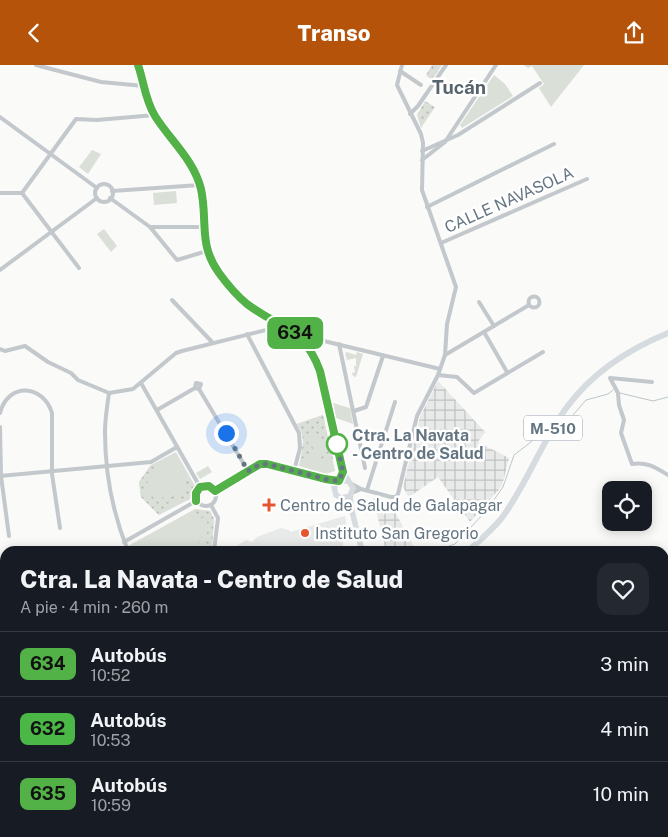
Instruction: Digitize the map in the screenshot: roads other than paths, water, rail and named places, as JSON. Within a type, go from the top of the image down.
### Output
[{"type":"main road","points":[[138,65],[150,106],[185,156],[200,185],[203,199],[207,251],[219,273],[238,296],[297,334],[309,346],[320,371],[343,472],[353,488],[351,494],[352,511],[361,546]]},
{"type":"main road","name":"M-510","points":[[474,546],[501,519],[517,495],[534,460],[555,425],[583,388],[627,353],[668,333]]},
{"type":"main road","points":[[343,472],[340,481],[335,485],[334,489],[336,495],[348,503],[352,511]]},
{"type":"main road","points":[[340,481],[349,482]]},
{"type":"main road","points":[[342,498],[351,494]]},
{"type":"street","points":[[36,65],[101,82],[144,86]]},
{"type":"street","points":[[349,482],[361,489],[392,497],[396,497],[398,494],[417,416],[438,375],[444,355],[447,324],[456,287],[422,190],[421,134],[397,85],[402,65]]},
{"type":"street","points":[[410,114],[418,106],[446,65]]},
{"type":"street","points":[[422,151],[445,142],[496,65]]},
{"type":"street","points":[[400,71],[421,85]]},
{"type":"street","points":[[422,160],[445,142],[540,83]]},
{"type":"street","points":[[22,193],[76,119],[96,120],[155,115]]},
{"type":"street","points":[[0,117],[97,188]]},
{"type":"street","points":[[427,207],[554,144]]},
{"type":"street","name":"CALLE NAVASOLA","points":[[441,243],[587,179]]},
{"type":"street","points":[[97,198],[95,193],[101,185],[107,185],[112,191]]},
{"type":"street","points":[[112,191],[200,185]]},
{"type":"street","points":[[97,198],[105,201],[110,198],[112,191]]},
{"type":"street","points":[[0,193],[22,193]]},
{"type":"street","points":[[22,193],[80,268]]},
{"type":"street","points":[[0,270],[97,198]]},
{"type":"street","points":[[110,198],[150,227],[177,260],[207,251]]},
{"type":"street","points":[[150,227],[204,227]]},
{"type":"street","points":[[172,300],[213,343]]},
{"type":"street","points":[[479,303],[494,326]]},
{"type":"street","points":[[444,355],[529,305]]},
{"type":"street","points":[[0,349],[5,351],[25,346],[48,362],[71,373],[78,380],[108,393],[132,389],[176,353],[278,327],[280,324]]},
{"type":"street","points":[[484,332],[507,372]]},
{"type":"street","points":[[247,334],[299,433],[300,448],[294,471]]},
{"type":"street","points":[[297,334],[440,369]]},
{"type":"street","points":[[309,346],[312,340],[316,339]]},
{"type":"street","points":[[339,344],[365,468]]},
{"type":"street","points":[[438,375],[458,377],[474,393],[543,352]]},
{"type":"street","points":[[354,411],[366,407],[383,356]]},
{"type":"street","points":[[652,382],[610,378],[618,393],[619,405],[624,420],[621,433],[632,464],[643,462],[668,475]]},
{"type":"street","points":[[141,383],[200,487]]},
{"type":"street","points":[[157,410],[197,389],[248,471]]},
{"type":"street","points":[[0,413],[7,399],[13,393],[21,391],[38,393],[50,405],[52,413],[52,472],[60,528]]},
{"type":"street","points":[[108,393],[105,432],[107,466],[114,507],[126,546]]},
{"type":"street","points":[[367,490],[395,402]]},
{"type":"street","points":[[0,427],[1,476],[9,536]]},
{"type":"street","points":[[1,476],[151,462],[177,447]]},
{"type":"street","points":[[215,491],[264,463],[325,479],[340,481]]},
{"type":"street","points":[[325,479],[334,489]]},
{"type":"street","points":[[209,486],[215,491],[216,499],[211,505],[203,506],[196,501],[196,493],[200,487],[209,486]]},
{"type":"street","points":[[351,494],[361,489]]},
{"type":"street","points":[[124,542],[196,501]]},
{"type":"street","points":[[211,505],[218,518],[215,546]]},
{"type":"waterway","points":[[563,421],[567,422],[586,400],[608,394],[613,390]]},
{"type":"waterway","points":[[620,393],[653,401],[668,397]]},
{"type":"waterway","points":[[449,546],[455,544],[486,511],[503,487],[514,455],[531,442],[544,422],[552,419]]},
{"type":"place","name":"Ctra. La Navata - Centro de Salud","points":[[337,444]]},
{"type":"place","name":"Centro de Salud de Galapagar","points":[[269,505]]},
{"type":"place","name":"Instituto San Gregorio","points":[[305,533]]},
{"type":"district","name":"Tucán","points":[[459,87]]}]
